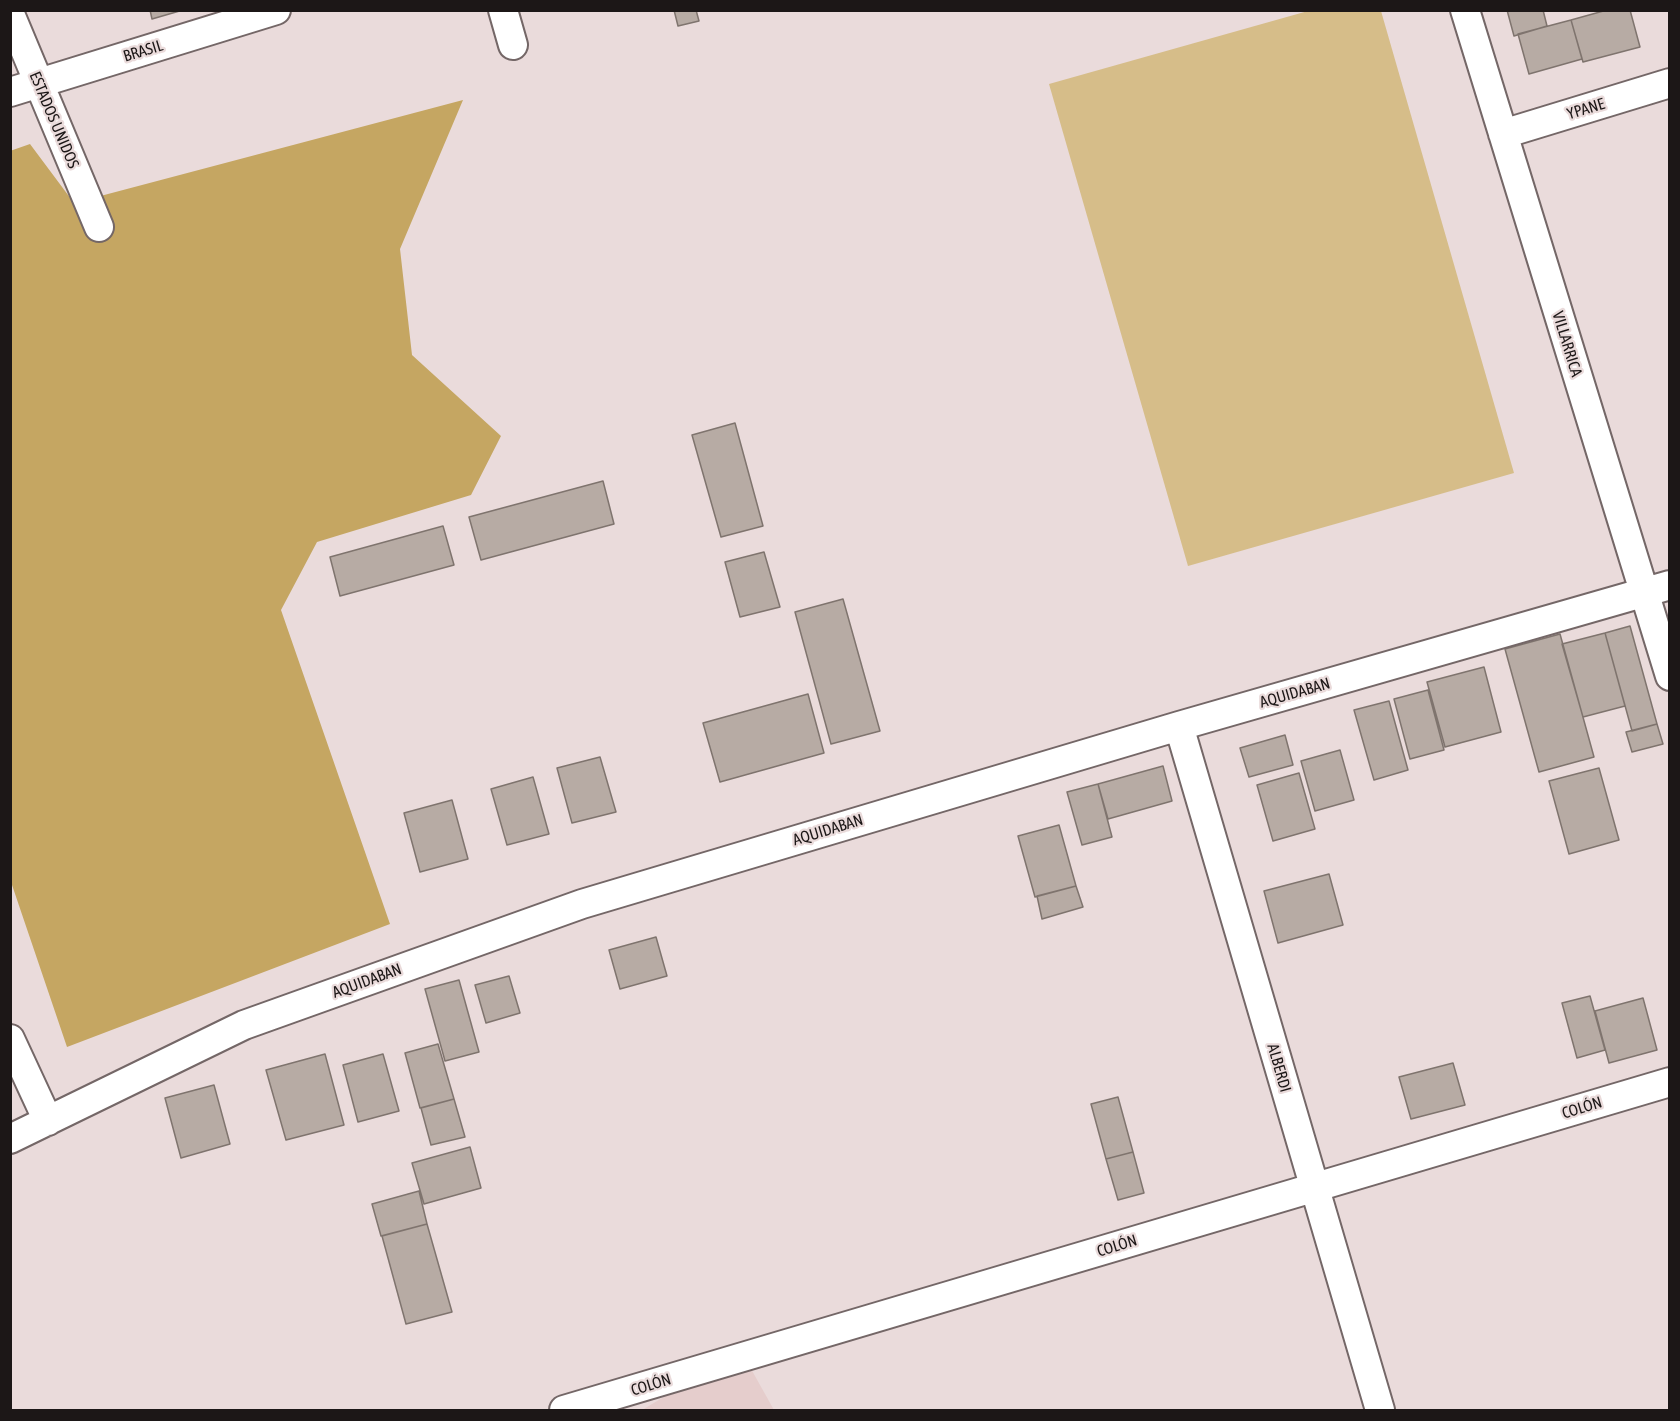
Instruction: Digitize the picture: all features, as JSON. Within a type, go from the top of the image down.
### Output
[{"type":"street","name":"BRASIL","points":[[10,92],[276,10]]},
{"type":"street","points":[[503,10],[513,45]]},
{"type":"street","name":"VILLARRICA","points":[[1465,10],[1503,134],[1657,589],[1670,676]]},
{"type":"street","name":"ESTADOS UNIDOS","points":[[10,14],[99,226]]},
{"type":"street","name":"YPANE","points":[[1503,134],[1670,83]]},
{"type":"street","name":"AQUIDABAN","points":[[10,1139],[244,1025],[582,904],[1179,726],[1657,589]]},
{"type":"street","name":"ALBERDI","points":[[1179,726],[1380,1410]]},
{"type":"street","points":[[10,1039],[48,1121]]},
{"type":"street","name":"COLÓN","points":[[564,1410],[1670,1082]]},
{"type":"shaded area","points":[[1308,11],[1381,11],[1514,473],[1188,566],[1049,84]]},
{"type":"shaded area","points":[[463,100],[400,249],[412,355],[501,436],[471,495],[317,542],[281,610],[390,924],[67,1047],[11,882],[10,151],[30,144],[74,203]]},
{"type":"shaded area","points":[[741,1351],[774,1410],[642,1410]]},
{"type":"building","points":[[150,10],[183,10],[152,19]]},
{"type":"building","points":[[674,10],[696,10],[699,21],[678,26]]},
{"type":"building","points":[[1507,10],[1543,10],[1547,26],[1514,36]]},
{"type":"building","points":[[1607,10],[1630,10],[1640,47],[1583,62],[1571,20]]},
{"type":"building","points":[[1571,20],[1582,59],[1529,74],[1518,34]]},
{"type":"building","points":[[735,423],[763,526],[721,537],[692,435]]},
{"type":"building","points":[[603,481],[614,524],[481,560],[469,517]]},
{"type":"building","points":[[443,526],[454,565],[340,596],[330,557]]},
{"type":"building","points":[[764,552],[780,607],[740,617],[725,562]]},
{"type":"building","points":[[843,599],[880,731],[831,744],[795,612]]},
{"type":"building","points":[[1630,626],[1657,724],[1632,731],[1605,633]]},
{"type":"building","points":[[1605,633],[1625,706],[1583,717],[1562,644]]},
{"type":"building","points":[[1560,634],[1594,757],[1539,772],[1505,649]]},
{"type":"building","points":[[1484,667],[1501,732],[1445,747],[1427,682]]},
{"type":"building","points":[[1428,690],[1444,750],[1410,759],[1394,699]]},
{"type":"building","points":[[808,694],[824,753],[720,782],[703,723]]},
{"type":"building","points":[[1389,701],[1408,770],[1374,780],[1354,710]]},
{"type":"building","points":[[1657,724],[1663,744],[1632,752],[1626,732]]},
{"type":"building","points":[[1285,735],[1293,765],[1249,777],[1240,748]]},
{"type":"building","points":[[1340,750],[1354,800],[1315,811],[1301,761]]},
{"type":"building","points":[[600,757],[616,812],[572,823],[557,768]]},
{"type":"building","points":[[1163,766],[1172,801],[1108,819],[1098,784]]},
{"type":"building","points":[[1599,768],[1619,840],[1569,854],[1549,781]]},
{"type":"building","points":[[1299,773],[1315,829],[1273,841],[1257,785]]},
{"type":"building","points":[[533,777],[549,834],[507,845],[491,789]]},
{"type":"building","points":[[1098,784],[1112,837],[1082,845],[1067,792]]},
{"type":"building","points":[[452,800],[468,859],[420,872],[404,813]]},
{"type":"building","points":[[1059,825],[1076,886],[1035,897],[1018,836]]},
{"type":"building","points":[[1329,874],[1343,925],[1278,943],[1264,891]]},
{"type":"building","points":[[1076,886],[1083,907],[1042,919],[1037,896]]},
{"type":"building","points":[[656,937],[667,976],[620,989],[609,950]]},
{"type":"building","points":[[509,976],[520,1013],[486,1023],[475,985]]},
{"type":"building","points":[[459,980],[479,1052],[445,1061],[425,989]]},
{"type":"building","points":[[1590,996],[1605,1050],[1577,1058],[1562,1003]]},
{"type":"building","points":[[1643,998],[1657,1050],[1609,1063],[1595,1011]]},
{"type":"building","points":[[438,1044],[454,1099],[420,1108],[405,1053]]},
{"type":"building","points":[[325,1054],[344,1125],[286,1140],[266,1070]]},
{"type":"building","points":[[383,1054],[399,1111],[358,1122],[343,1065]]},
{"type":"building","points":[[1453,1063],[1465,1105],[1411,1119],[1399,1077]]},
{"type":"building","points":[[214,1085],[230,1144],[181,1158],[165,1098]]},
{"type":"building","points":[[1118,1097],[1133,1152],[1106,1159],[1091,1104]]},
{"type":"building","points":[[454,1099],[465,1137],[431,1145],[421,1108]]},
{"type":"building","points":[[470,1147],[481,1188],[424,1204],[412,1163]]},
{"type":"building","points":[[1133,1152],[1144,1193],[1118,1200],[1106,1159]]},
{"type":"building","points":[[419,1191],[427,1224],[381,1236],[372,1204]]},
{"type":"building","points":[[427,1224],[452,1312],[406,1324],[382,1236]]}]
